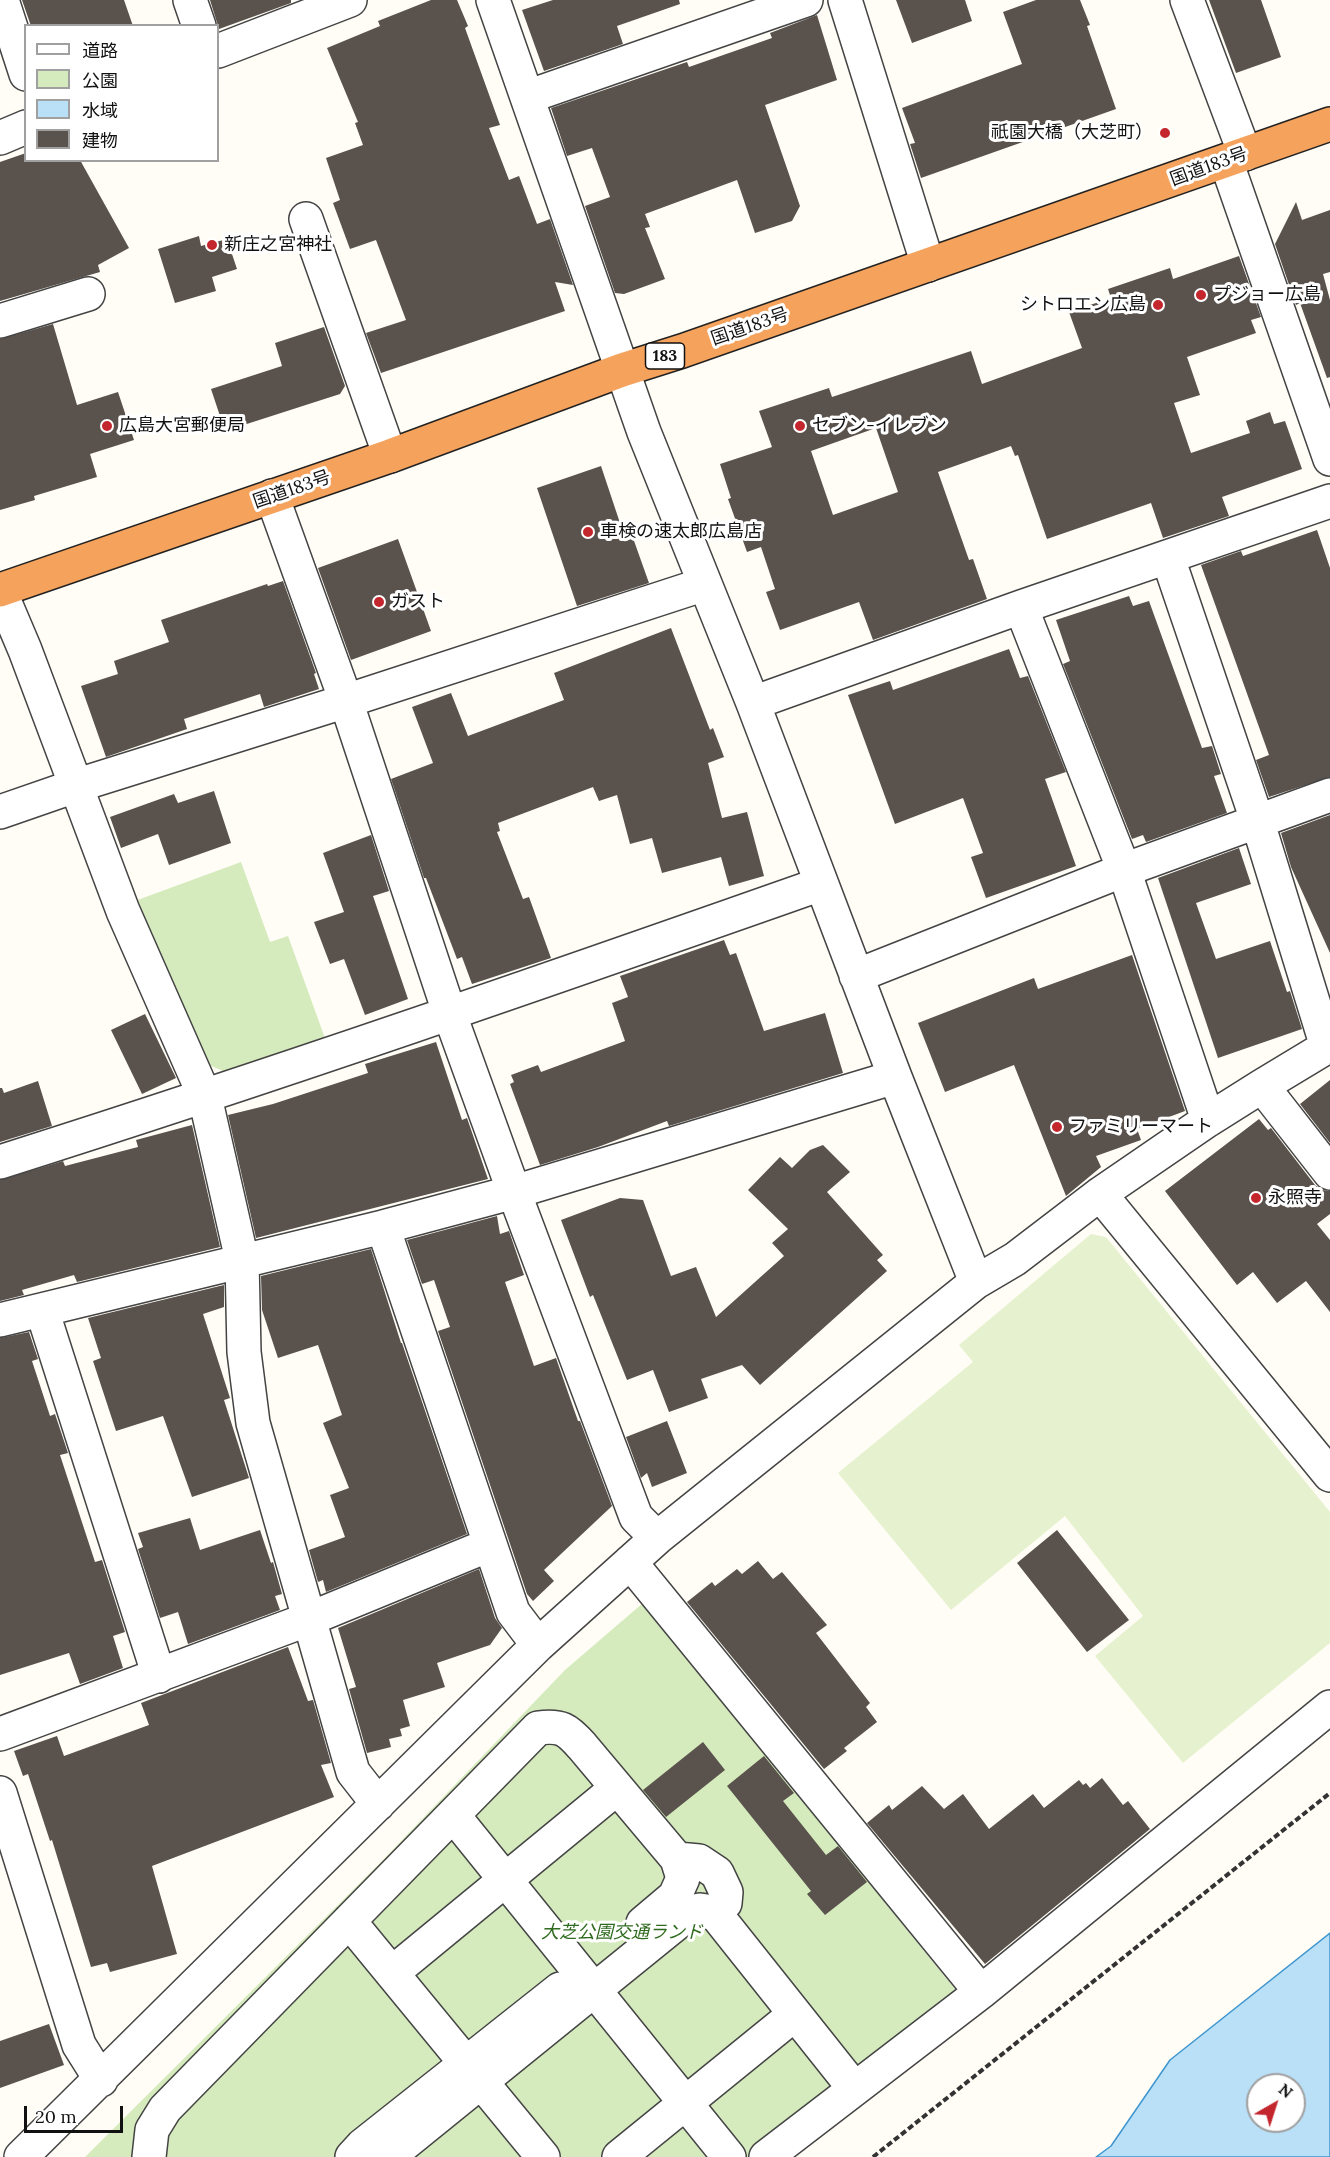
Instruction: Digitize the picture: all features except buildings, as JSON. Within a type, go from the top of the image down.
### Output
[{"type":"highway","name":"国道183号","points":[[0,591],[390,456],[622,370],[1330,124]]},
{"type":"street","points":[[2,0],[24,68]]},
{"type":"street","points":[[190,0],[198,24]]},
{"type":"street","points":[[219,51],[350,0]]},
{"type":"street","points":[[493,0],[644,432],[753,703],[856,976],[976,1282]]},
{"type":"street","points":[[527,97],[806,0]]},
{"type":"street","points":[[845,0],[928,265]]},
{"type":"street","points":[[1187,0],[1330,459]]},
{"type":"street","points":[[0,138],[24,128]]},
{"type":"street","points":[[306,219],[390,456]]},
{"type":"street","points":[[0,321],[87,294]]},
{"type":"street","points":[[272,496],[346,701],[450,1015],[514,1192],[636,1516],[657,1538]]},
{"type":"street","points":[[753,703],[1021,607],[1330,501]]},
{"type":"street","points":[[21,2157],[538,1645],[657,1538],[976,1282],[1015,1258],[1100,1194],[1208,1120],[1329,1046],[1258,823],[1168,558]]},
{"type":"street","points":[[0,812],[705,584]]},
{"type":"street","points":[[0,591],[25,650],[123,911],[206,1097],[242,1260],[244,1352],[253,1423],[353,1772],[378,1804]]},
{"type":"street","points":[[1021,607],[1124,870],[1208,1120]]},
{"type":"street","points":[[856,976],[1124,870],[1330,795]]},
{"type":"street","points":[[0,1162],[206,1097],[450,1015],[821,884]]},
{"type":"street","points":[[0,1320],[383,1227],[514,1192],[895,1077]]},
{"type":"street","points":[[1262,1086],[1330,1173]]},
{"type":"street","points":[[1100,1194],[1330,1475]]},
{"type":"street","points":[[383,1227],[513,1612],[538,1645]]},
{"type":"street","points":[[42,1310],[159,1676]]},
{"type":"street","points":[[0,1734],[309,1619],[489,1545]]},
{"type":"street","points":[[630,1562],[981,1992]]},
{"type":"street","points":[[766,2157],[981,1992],[1330,1707]]},
{"type":"street","points":[[149,2157],[152,2130],[165,2109],[538,1728],[555,1726],[569,1732],[677,1859],[683,1878],[675,1896],[587,1982]]},
{"type":"street","points":[[392,1973],[617,1788]]},
{"type":"street","points":[[0,1793],[79,2045],[101,2080]]},
{"type":"street","points":[[453,1815],[729,2157]]},
{"type":"street","points":[[677,1859],[699,1861],[717,1873],[726,1892],[725,1902],[714,1912]]},
{"type":"street","points":[[352,2157],[363,2145],[473,2073],[587,1982],[688,1914],[700,1910],[714,1912],[854,2088]]},
{"type":"street","points":[[349,1921],[543,2157]]},
{"type":"street","points":[[619,2157],[795,2014]]},
{"type":"street","points":[[388,2157],[473,2073]]},
{"type":"path","points":[[873,2157],[1330,1793]]},
{"type":"green space","points":[[241,862],[270,942],[288,936],[326,1041],[228,1073],[209,1065],[132,902]]},
{"type":"green space","points":[[1091,1234],[1106,1237],[1330,1512],[1330,1643],[1183,1763],[1095,1656],[1143,1616],[1065,1516],[951,1610],[838,1473],[973,1362],[959,1345]]},
{"type":"green space","name":"大芝公園交通ランド","points":[[643,1603],[971,2009],[787,2157],[85,2157],[380,1863],[565,1670]]},
{"type":"water","points":[[1330,1933],[1330,2157],[1096,2157],[1111,2146],[1170,2060]]},
{"type":"place","name":"祇園大橋（大芝町）","points":[[1165,133]]},
{"type":"place","name":"新庄之宮神社","points":[[212,245]]},
{"type":"place","name":"プジョー広島","points":[[1201,295]]},
{"type":"place","name":"シトロエン広島","points":[[1158,305]]},
{"type":"place","name":"広島大宮郵便局","points":[[107,426]]},
{"type":"place","name":"セブン-イレブン","points":[[800,426]]},
{"type":"place","name":"車検の速太郎広島店","points":[[588,532]]},
{"type":"place","name":"ガスト","points":[[379,602]]},
{"type":"place","name":"ファミリーマート","points":[[1057,1127]]},
{"type":"place","name":"永照寺","points":[[1256,1198]]}]
